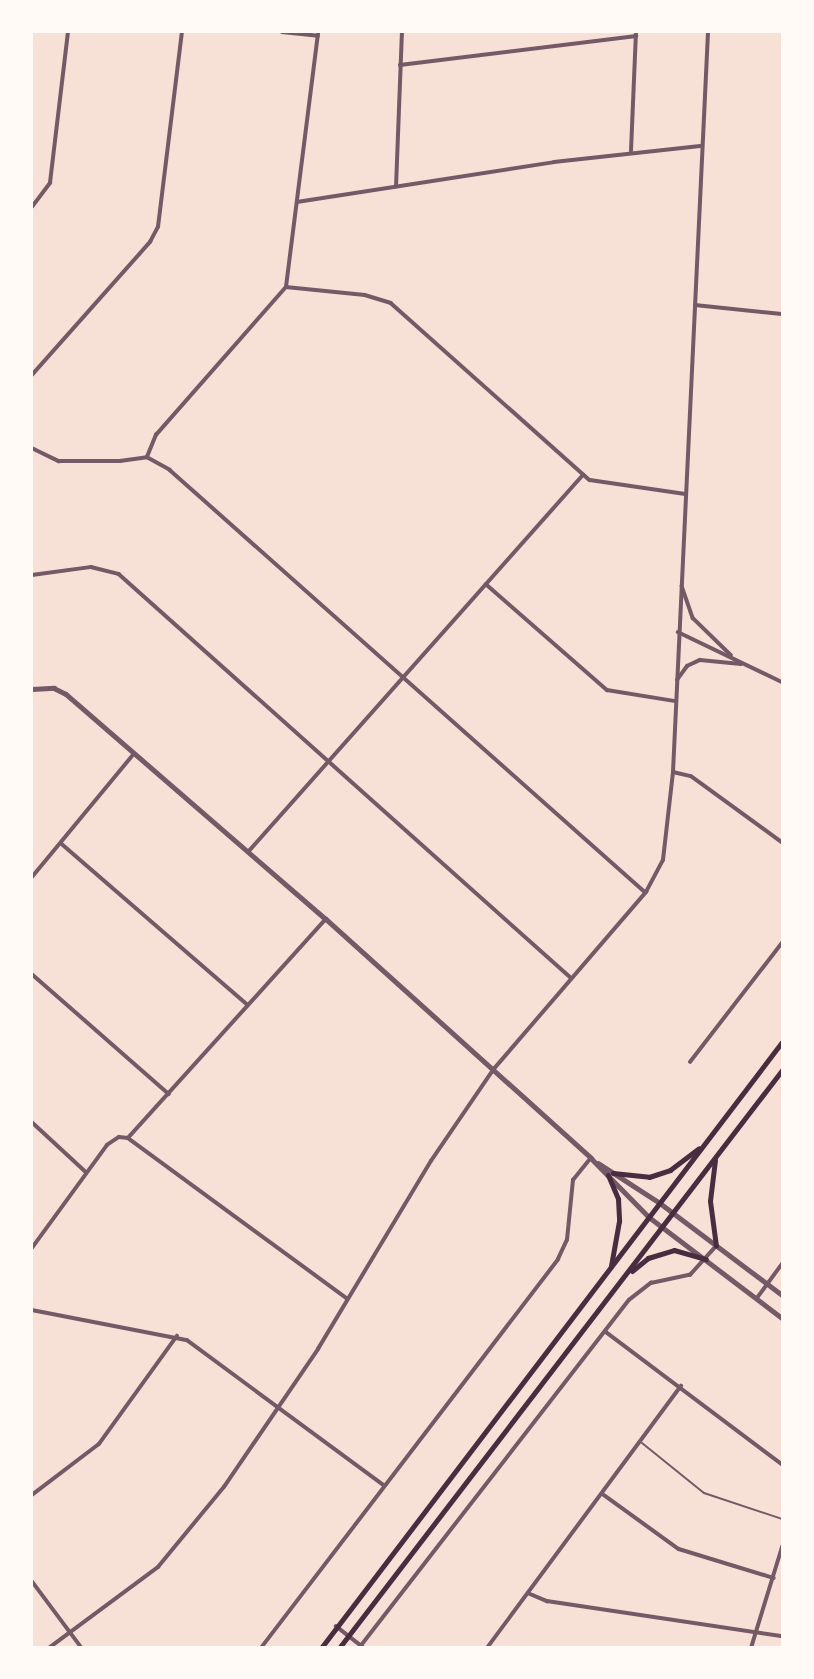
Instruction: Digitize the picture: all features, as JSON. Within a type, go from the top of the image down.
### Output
[{"type":"main road","points":[[321,1647],[782,1042]]},
{"type":"main road","points":[[339,1647],[782,1070]]},
{"type":"main road","points":[[610,1269],[620,1221],[618,1199],[611,1174],[649,1178],[660,1174],[708,1141]]},
{"type":"main road","points":[[715,1157],[710,1201],[716,1246]]},
{"type":"main road","points":[[624,1278],[660,1253],[674,1250],[706,1259]]},
{"type":"street","points":[[32,207],[50,183],[68,32]]},
{"type":"street","points":[[32,375],[150,242],[158,227],[181,32]]},
{"type":"street","points":[[147,457],[156,435],[286,287],[318,34],[282,32]]},
{"type":"street","points":[[396,187],[402,32]]},
{"type":"street","points":[[49,1647],[146,1577],[177,1548],[276,1408],[493,1070],[570,977],[646,892],[665,850],[673,772],[708,32]]},
{"type":"street","points":[[400,65],[636,34],[631,151]]},
{"type":"street","points":[[297,202],[631,151],[702,146]]},
{"type":"street","points":[[286,287],[365,295],[391,303],[583,475],[596,481],[685,494]]},
{"type":"street","points":[[695,305],[782,314]]},
{"type":"street","points":[[32,447],[59,461],[120,461],[147,457],[190,486],[402,678],[646,892]]},
{"type":"street","points":[[248,851],[583,475]]},
{"type":"street","points":[[32,575],[91,567],[119,575],[330,760],[570,977]]},
{"type":"street","points":[[486,584],[599,685],[623,695],[675,701]]},
{"type":"street","points":[[681,584],[701,629],[737,660]]},
{"type":"street","points":[[678,632],[782,681]]},
{"type":"street","points":[[676,680],[687,666],[701,660],[753,667]]},
{"type":"street","points":[[32,689],[61,691],[326,919],[591,1158],[611,1174],[673,1212],[782,1295]]},
{"type":"street","points":[[32,877],[133,755]]},
{"type":"street","points":[[673,772],[691,776],[782,842]]},
{"type":"street","points":[[62,844],[248,1005]]},
{"type":"street","points":[[32,1248],[112,1140],[128,1138],[326,919]]},
{"type":"street","points":[[690,1062],[782,943]]},
{"type":"street","points":[[32,974],[169,1094]]},
{"type":"street","points":[[32,1122],[86,1172]]},
{"type":"street","points":[[128,1138],[347,1298]]},
{"type":"street","points":[[261,1647],[564,1249],[573,1180],[591,1158]]},
{"type":"street","points":[[611,1174],[649,1217],[782,1318]]},
{"type":"street","points":[[336,1626],[361,1647],[643,1286],[679,1280],[706,1259],[716,1246]]},
{"type":"street","points":[[757,1298],[782,1264]]},
{"type":"street","points":[[32,1310],[177,1336],[215,1357],[276,1408],[384,1485]]},
{"type":"street","points":[[606,1332],[782,1464]]},
{"type":"street","points":[[32,1495],[91,1454],[177,1336]]},
{"type":"street","points":[[487,1647],[604,1495],[681,1386]]},
{"type":"street","points":[[604,1495],[679,1549],[774,1578]]},
{"type":"street","points":[[751,1647],[782,1547]]},
{"type":"street","points":[[32,1581],[82,1647]]},
{"type":"street","points":[[528,1593],[547,1601],[782,1636]]},
{"type":"lane","points":[[642,1443],[704,1493],[782,1519]]}]
